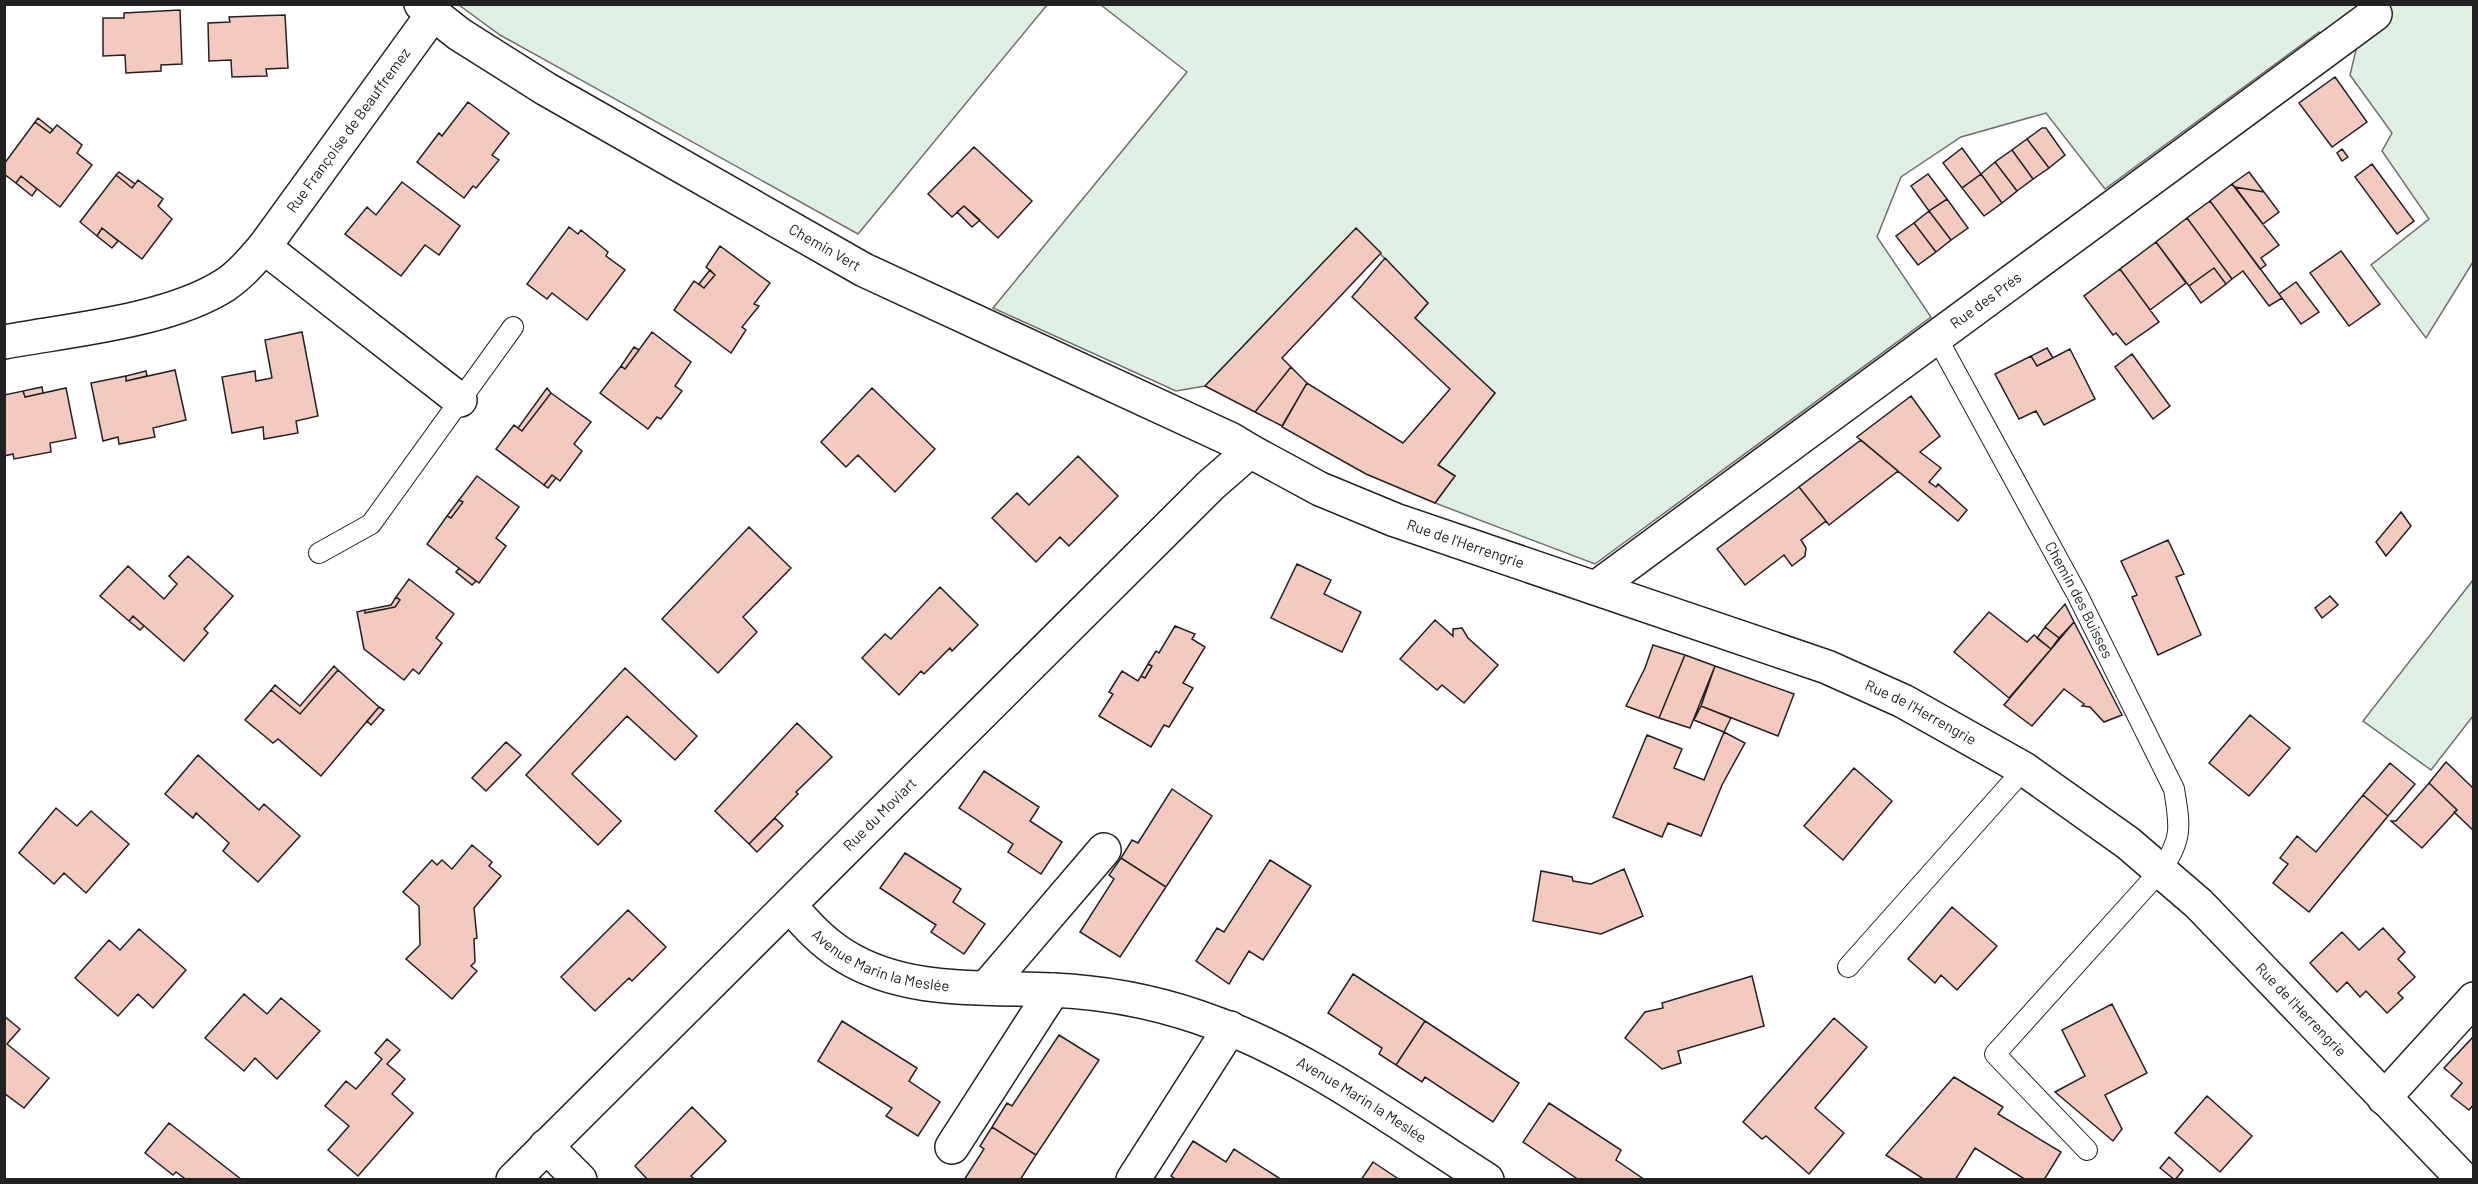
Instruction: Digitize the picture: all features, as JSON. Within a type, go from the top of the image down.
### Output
[{"type":"street","name":"Rue Françoise de Beauffremez","points":[[4,342],[162,312],[188,304],[226,284],[264,247],[427,9]]},
{"type":"street","name":"Chemin Vert","points":[[427,9],[459,34],[546,89],[855,265],[1230,439],[1250,452]]},
{"type":"street","name":"Rue des Prés","points":[[1597,587],[2375,14]]},
{"type":"street","points":[[264,247],[460,400]]},
{"type":"street","name":"Rue de l'Herrengrie","points":[[1250,452],[1365,509],[1827,667],[1903,701],[2024,769],[2091,814],[2199,904],[2464,1179]]},
{"type":"street","name":"Rue du Moviart","points":[[513,1179],[1211,485],[1250,452]]},
{"type":"street","points":[[986,988],[1104,850]]},
{"type":"street","name":"Avenue Marin la Meslée","points":[[790,906],[817,936],[843,956],[893,977],[919,983],[1053,990],[1137,999],[1230,1028],[1309,1067],[1487,1179]]},
{"type":"street","points":[[952,1147],[1053,990]]},
{"type":"street","points":[[2384,1098],[2474,999]]},
{"type":"street","points":[[1133,1179],[1230,1028]]},
{"type":"street","points":[[546,1146],[580,1179]]},
{"type":"lane","points":[[319,553],[371,524],[513,327]]},
{"type":"lane","name":"Chemin des Buisses","points":[[1937,338],[2078,596],[2174,789],[2180,822],[2175,850],[2161,870],[1995,1054],[2086,1150]]},
{"type":"lane","points":[[1848,967],[2024,769]]},
{"type":"green space","points":[[459,5],[1047,5],[858,234],[500,35]]},
{"type":"green space","points":[[1101,5],[2473,5],[2473,262],[2426,338],[2371,265],[2429,219],[2382,151],[2392,133],[2350,75],[2356,50],[2319,32],[2105,189],[2046,113],[1961,137],[1901,177],[1877,237],[1931,317],[1595,564],[1435,503],[1455,476],[1438,465],[1495,393],[1415,318],[1428,303],[1356,229],[1205,386],[1176,391],[993,308],[1187,72]]},
{"type":"green space","points":[[2473,580],[2473,716],[2431,770],[2363,721]]},
{"type":"building","points":[[180,10],[182,64],[161,65],[161,71],[126,73],[125,55],[103,56],[103,18],[124,18],[124,13]]},
{"type":"building","points":[[285,15],[288,68],[266,69],[267,76],[232,77],[231,60],[209,61],[208,23],[230,22],[229,17]]},
{"type":"building","points":[[2335,77],[2367,122],[2332,147],[2299,103]]},
{"type":"building","points":[[468,102],[509,133],[492,155],[499,160],[476,188],[473,186],[464,198],[417,162],[439,133],[442,136]]},
{"type":"building","points":[[38,118],[53,130],[50,133],[35,122]]},
{"type":"building","points":[[35,122],[50,133],[57,125],[82,145],[77,153],[92,165],[60,207],[21,176],[16,183],[4,174],[4,164]]},
{"type":"building","points":[[2042,128],[2046,128],[2065,155],[2049,168],[2027,139]]},
{"type":"building","points":[[2027,139],[2049,168],[2033,179],[2012,150]]},
{"type":"building","points":[[974,147],[1032,201],[998,238],[964,206],[952,217],[928,194]]},
{"type":"building","points":[[1962,148],[1981,174],[1962,188],[1943,163]]},
{"type":"building","points":[[2342,149],[2348,157],[2342,161],[2337,153]]},
{"type":"building","points":[[2012,150],[2033,179],[2017,191],[1995,162]]},
{"type":"building","points":[[1995,162],[2017,191],[2002,203],[1981,174]]},
{"type":"building","points":[[2372,164],[2414,221],[2397,234],[2355,177]]},
{"type":"building","points":[[119,172],[135,184],[132,188],[116,175]]},
{"type":"building","points":[[2249,172],[2264,192],[2235,187],[2232,184]]},
{"type":"building","points":[[1928,174],[1947,199],[1929,211],[1911,186]]},
{"type":"building","points":[[1981,174],[2002,203],[1984,216],[1962,188]]},
{"type":"building","points":[[116,175],[132,188],[138,180],[163,199],[158,206],[172,219],[142,259],[102,228],[97,236],[80,222]]},
{"type":"building","points":[[21,176],[37,189],[32,196],[16,183]]},
{"type":"building","points":[[402,182],[460,226],[439,255],[425,245],[401,276],[345,234],[367,207],[376,215]]},
{"type":"building","points":[[2232,184],[2279,245],[2261,258],[2266,265],[2260,269],[2210,201]]},
{"type":"building","points":[[2235,187],[2264,192],[2279,212],[2263,224]]},
{"type":"building","points":[[1947,199],[1968,228],[1951,240],[1929,211]]},
{"type":"building","points":[[2210,201],[2282,298],[2269,306],[2243,271],[2232,279],[2187,218]]},
{"type":"building","points":[[964,206],[980,220],[972,227],[957,212]]},
{"type":"building","points":[[1929,211],[1951,240],[1936,252],[1914,223]]},
{"type":"building","points":[[2187,218],[2232,279],[2226,284],[2214,268],[2189,286],[2156,242]]},
{"type":"building","points":[[1914,223],[1936,252],[1918,265],[1896,236]]},
{"type":"building","points":[[569,227],[578,234],[581,230],[608,252],[606,256],[625,270],[587,320],[552,293],[547,299],[527,284]]},
{"type":"building","points":[[102,228],[118,241],[112,248],[97,236]]},
{"type":"building","points":[[1356,228],[1381,253],[1282,358],[1291,367],[1255,412],[1205,386]]},
{"type":"building","points":[[2156,242],[2186,283],[2150,310],[2120,269]]},
{"type":"building","points":[[720,246],[770,283],[754,304],[759,306],[742,327],[746,330],[731,353],[674,310],[694,281],[704,288],[715,275],[706,267]]},
{"type":"building","points":[[2341,251],[2380,304],[2349,326],[2310,273]]},
{"type":"building","points":[[1385,258],[1428,303],[1415,318],[1495,393],[1438,465],[1455,476],[1435,503],[1366,474],[1282,427],[1307,383],[1403,443],[1450,389],[1352,297]]},
{"type":"building","points":[[2214,268],[2226,284],[2201,303],[2189,286]]},
{"type":"building","points":[[2120,269],[2159,322],[2126,345],[2116,333],[2113,335],[2084,296]]},
{"type":"building","points":[[710,270],[715,275],[704,288],[699,284]]},
{"type":"building","points":[[2296,282],[2319,312],[2301,324],[2279,294]]},
{"type":"building","points":[[302,332],[318,416],[296,421],[298,433],[264,439],[263,427],[232,433],[222,377],[255,371],[256,381],[272,378],[265,340]]},
{"type":"building","points":[[652,332],[691,362],[675,386],[682,391],[661,419],[657,417],[648,429],[600,393],[621,366],[625,369]]},
{"type":"building","points":[[634,347],[639,350],[625,369],[621,366]]},
{"type":"building","points":[[2047,348],[2053,358],[2037,366],[2031,356]]},
{"type":"building","points":[[2070,349],[2095,399],[2044,425],[2036,411],[2019,419],[1995,374],[2031,356],[2037,366]]},
{"type":"building","points":[[2132,354],[2170,406],[2153,419],[2115,367]]},
{"type":"building","points":[[1291,367],[1307,383],[1282,426],[1255,412]]},
{"type":"building","points":[[175,370],[186,420],[153,428],[155,437],[119,444],[118,437],[103,441],[91,383],[126,376],[126,381]]},
{"type":"building","points":[[146,371],[147,376],[126,381],[126,376]]},
{"type":"building","points":[[42,387],[43,393],[25,397],[23,391]]},
{"type":"building","points":[[66,388],[76,438],[50,443],[51,452],[14,459],[13,454],[4,456],[4,395],[23,391],[25,397]]},
{"type":"building","points":[[547,388],[551,393],[522,431],[518,428]]},
{"type":"building","points":[[872,388],[935,449],[895,492],[858,455],[846,467],[821,442]]},
{"type":"building","points":[[551,393],[591,422],[574,444],[582,451],[560,481],[552,475],[544,485],[496,449],[514,425],[522,431]]},
{"type":"building","points":[[1911,396],[1940,436],[1920,452],[1941,468],[1929,482],[1936,487],[1938,484],[1967,510],[1958,521],[1857,437]]},
{"type":"building","points":[[1861,440],[1898,471],[1829,525],[1799,487]]},
{"type":"building","points":[[1078,456],[1118,496],[1069,546],[1060,537],[1036,562],[992,518],[1017,493],[1029,505]]},
{"type":"building","points":[[552,475],[556,478],[548,488],[544,485]]},
{"type":"building","points":[[477,476],[519,507],[496,538],[506,546],[479,583],[427,544],[447,516],[451,518],[463,502],[459,500]]},
{"type":"building","points":[[1799,487],[1826,521],[1801,540],[1806,548],[1805,556],[1792,566],[1784,555],[1745,585],[1717,549]]},
{"type":"building","points":[[459,500],[463,502],[451,518],[447,516]]},
{"type":"building","points":[[2401,512],[2411,526],[2386,556],[2376,542]]},
{"type":"building","points":[[749,527],[791,568],[743,617],[757,632],[718,673],[662,619]]},
{"type":"building","points":[[2168,540],[2184,574],[2176,577],[2201,635],[2158,655],[2132,597],[2137,595],[2121,561]]},
{"type":"building","points":[[188,556],[233,596],[204,629],[208,633],[184,661],[133,616],[129,621],[100,596],[128,566],[164,599],[177,584],[169,576]]},
{"type":"building","points":[[1297,564],[1331,580],[1324,594],[1361,612],[1342,652],[1271,618]]},
{"type":"building","points":[[459,568],[476,581],[472,585],[456,572]]},
{"type":"building","points":[[409,579],[454,614],[436,638],[442,643],[419,674],[413,669],[404,680],[364,649],[357,612],[365,610],[365,613],[395,607],[400,600],[396,597]]},
{"type":"building","points":[[940,587],[978,625],[924,674],[921,671],[899,695],[862,658],[885,634],[891,639]]},
{"type":"building","points":[[2330,596],[2338,605],[2322,618],[2315,608]]},
{"type":"building","points":[[396,597],[400,600],[395,607],[365,613],[365,610],[391,605]]},
{"type":"building","points":[[2065,604],[2074,622],[2059,638],[2045,627]]},
{"type":"building","points":[[1989,612],[2027,642],[2034,635],[2051,649],[2009,698],[1954,652]]},
{"type":"building","points":[[133,616],[144,626],[140,630],[129,621]]},
{"type":"building","points":[[1435,620],[1453,636],[1453,629],[1462,628],[1468,638],[1498,665],[1464,703],[1442,685],[1437,690],[1400,659]]},
{"type":"building","points":[[2074,622],[2122,715],[2104,722],[2090,707],[2082,706],[2084,704],[2064,689],[2032,726],[2004,705]]},
{"type":"building","points":[[1175,626],[1195,634],[1192,639],[1205,647],[1183,683],[1193,688],[1169,727],[1164,725],[1151,747],[1099,716],[1113,694],[1109,692],[1122,671],[1138,681],[1141,676],[1145,678],[1152,666],[1148,664],[1156,651],[1159,653]]},
{"type":"building","points":[[2045,627],[2059,638],[2051,649],[2037,638]]},
{"type":"building","points":[[1653,645],[1685,655],[1659,718],[1626,706],[1645,668]]},
{"type":"building","points":[[1685,655],[1715,666],[1690,728],[1659,718]]},
{"type":"building","points":[[1148,664],[1152,666],[1145,678],[1141,676]]},
{"type":"building","points":[[334,666],[338,670],[300,714],[271,690],[275,685],[300,706]]},
{"type":"building","points":[[1715,666],[1794,694],[1778,736],[1701,706]]},
{"type":"building","points":[[625,668],[697,736],[675,760],[627,716],[572,774],[621,821],[598,845],[526,775]]},
{"type":"building","points":[[338,670],[379,707],[321,776],[278,739],[273,743],[245,720],[271,690],[300,714]]},
{"type":"building","points":[[1701,706],[1731,718],[1724,732],[1694,720]]},
{"type":"building","points":[[379,707],[384,710],[371,725],[367,721]]},
{"type":"building","points":[[2250,715],[2290,748],[2249,796],[2209,763]]},
{"type":"building","points":[[797,723],[832,757],[796,792],[798,794],[749,844],[715,811]]},
{"type":"building","points":[[1724,732],[1745,743],[1722,785],[1701,836],[1668,823],[1662,837],[1613,817],[1647,735],[1682,749],[1674,768],[1704,780]]},
{"type":"building","points":[[506,742],[521,755],[486,791],[472,778]]},
{"type":"building","points":[[198,755],[259,810],[264,804],[300,836],[258,882],[223,851],[229,843],[196,813],[193,818],[165,794]]},
{"type":"building","points":[[2446,762],[2474,789],[2474,831],[2454,812],[2457,810],[2429,783]]},
{"type":"building","points":[[2390,763],[2415,784],[2388,816],[2363,795]]},
{"type":"building","points":[[1854,768],[1892,801],[1843,860],[1804,826]]},
{"type":"building","points":[[984,771],[1039,807],[1030,821],[1062,842],[1041,874],[1008,852],[1013,844],[959,808]]},
{"type":"building","points":[[2429,783],[2457,810],[2422,848],[2391,821],[2396,821]]},
{"type":"building","points":[[1172,789],[1212,816],[1166,887],[1121,858],[1132,840],[1138,843]]},
{"type":"building","points":[[2363,795],[2388,816],[2309,912],[2273,883],[2288,864],[2280,858],[2297,836],[2316,852]]},
{"type":"building","points":[[56,808],[77,826],[91,811],[129,844],[86,893],[64,873],[54,884],[19,853]]},
{"type":"building","points":[[775,818],[783,826],[757,852],[749,844]]},
{"type":"building","points":[[472,845],[492,862],[489,866],[501,876],[474,908],[477,938],[474,939],[475,962],[471,966],[477,971],[452,999],[406,959],[420,945],[419,906],[403,892],[432,860],[437,865],[442,860],[452,869]]},
{"type":"building","points":[[905,853],[961,889],[953,902],[985,924],[964,954],[931,932],[936,925],[880,888]]},
{"type":"building","points":[[1121,858],[1166,887],[1120,957],[1080,932],[1114,879],[1109,875]]},
{"type":"building","points":[[1270,860],[1311,886],[1263,960],[1249,951],[1229,984],[1196,961],[1217,928],[1224,932]]},
{"type":"building","points":[[1624,869],[1643,916],[1601,934],[1533,921],[1541,871],[1572,877],[1573,881],[1591,884]]},
{"type":"building","points":[[1952,907],[1997,946],[1957,990],[1941,975],[1935,983],[1908,959]]},
{"type":"building","points":[[628,910],[666,947],[632,981],[629,978],[595,1011],[561,977]]},
{"type":"building","points":[[2383,928],[2405,952],[2398,959],[2415,977],[2398,993],[2403,998],[2387,1013],[2366,991],[2360,997],[2347,982],[2337,992],[2310,963],[2342,932],[2359,950]]},
{"type":"building","points":[[139,929],[186,970],[153,1008],[138,994],[118,1016],[75,978],[109,940],[120,950]]},
{"type":"building","points":[[1353,974],[1425,1021],[1396,1065],[1379,1054],[1382,1048],[1328,1013]]},
{"type":"building","points":[[1752,976],[1764,1026],[1678,1051],[1681,1063],[1662,1069],[1625,1038],[1645,1012],[1663,1008],[1662,1003]]},
{"type":"building","points":[[244,994],[267,1014],[281,998],[320,1031],[277,1079],[255,1058],[244,1071],[205,1038]]},
{"type":"building","points":[[2112,1004],[2147,1073],[2105,1095],[2122,1129],[2113,1141],[2055,1092],[2085,1076],[2062,1030]]},
{"type":"building","points":[[4,1016],[20,1029],[7,1044],[49,1078],[24,1108],[4,1093]]},
{"type":"building","points":[[1834,1018],[1867,1047],[1815,1108],[1844,1133],[1809,1174],[1766,1136],[1762,1139],[1743,1122]]},
{"type":"building","points":[[842,1021],[917,1068],[909,1081],[940,1102],[918,1136],[886,1116],[892,1108],[818,1061]]},
{"type":"building","points":[[1425,1021],[1519,1083],[1493,1122],[1425,1077],[1422,1082],[1396,1065]]},
{"type":"building","points":[[1059,1035],[1099,1060],[1036,1155],[992,1127],[1007,1103],[1012,1106]]},
{"type":"building","points":[[2474,1036],[2474,1104],[2469,1110],[2451,1096],[2462,1083],[2444,1068]]},
{"type":"building","points":[[387,1039],[400,1050],[387,1064],[405,1079],[392,1094],[413,1113],[358,1176],[328,1150],[349,1126],[325,1106],[346,1081],[356,1089],[382,1059],[375,1053]]},
{"type":"building","points":[[1954,1077],[2003,1107],[1998,1114],[2061,1152],[2044,1180],[2026,1180],[1975,1148],[1955,1180],[1925,1180],[1886,1155]]},
{"type":"building","points":[[2207,1096],[2252,1136],[2220,1172],[2175,1133]]},
{"type":"building","points":[[1549,1103],[1621,1150],[1616,1160],[1645,1180],[1579,1180],[1523,1142]]},
{"type":"building","points":[[692,1107],[726,1141],[691,1176],[695,1180],[648,1180],[635,1166]]},
{"type":"building","points":[[169,1123],[242,1180],[182,1180],[184,1178],[176,1172],[173,1175],[145,1153]]},
{"type":"building","points":[[992,1127],[1036,1155],[1020,1180],[964,1180],[984,1149],[980,1146]]},
{"type":"building","points":[[1193,1141],[1226,1162],[1234,1149],[1282,1180],[1177,1180],[1171,1176]]},
{"type":"building","points":[[2169,1157],[2183,1170],[2175,1180],[2160,1168]]},
{"type":"building","points":[[1373,1162],[1400,1180],[1361,1180]]}]
